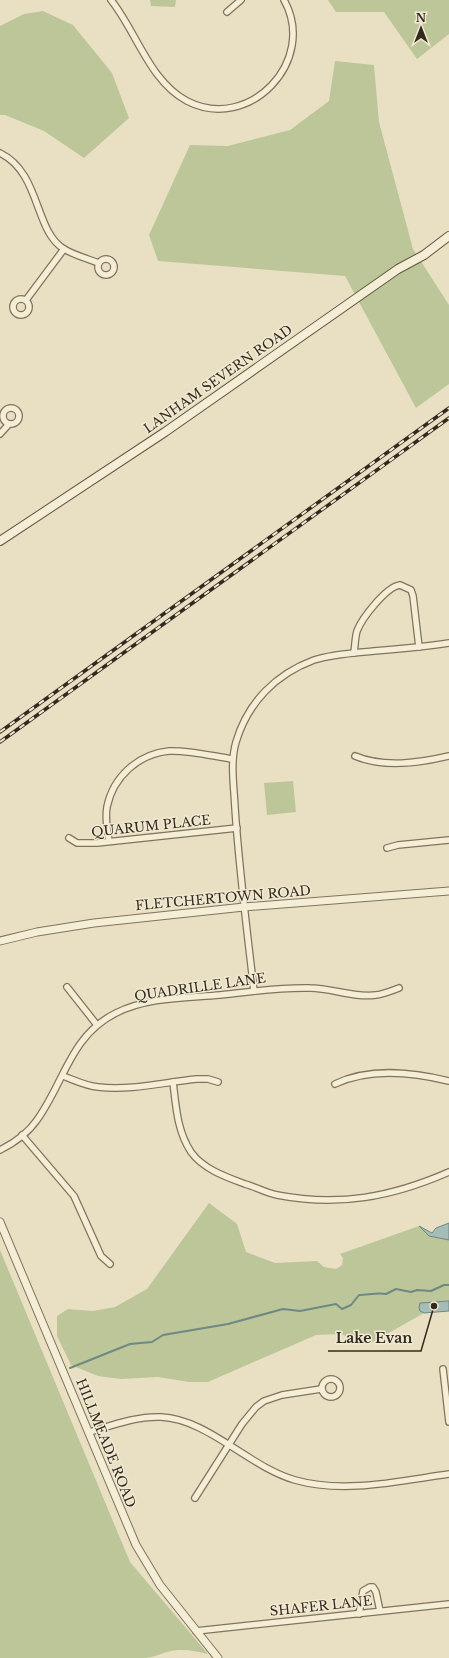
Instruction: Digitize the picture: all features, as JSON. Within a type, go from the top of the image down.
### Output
[{"type":"main road","name":"LANHAM SEVERN ROAD","points":[[0,541],[165,432],[392,273],[424,255],[449,236]]},
{"type":"street","points":[[111,0],[152,66],[169,88],[187,101],[198,105],[224,108],[243,105],[258,98],[270,88],[284,70],[290,54],[292,40],[290,16],[284,0]]},
{"type":"street","points":[[227,12],[241,0]]},
{"type":"street","points":[[0,153],[13,161],[20,169],[30,185],[48,229],[53,237],[64,249],[99,263]]},
{"type":"street","points":[[26,300],[64,249]]},
{"type":"street","points":[[0,434],[9,424]]},
{"type":"street","points":[[354,653],[357,630],[365,616],[392,588],[400,585],[411,590],[413,596],[419,647]]},
{"type":"street","points":[[254,991],[236,828],[232,759],[236,741],[249,712],[262,694],[275,682],[289,672],[315,660],[354,653],[449,643]]},
{"type":"street","points":[[108,841],[107,813],[112,792],[120,779],[132,766],[141,760],[160,753],[175,751],[232,759]]},
{"type":"street","points":[[355,756],[370,761],[418,762],[449,756]]},
{"type":"street","name":"QUARUM PLACE","points":[[69,838],[77,843],[84,844],[236,828]]},
{"type":"street","points":[[388,848],[398,845],[449,840]]},
{"type":"street","name":"FLETCHERTOWN ROAD","points":[[0,941],[61,928],[244,907],[449,891]]},
{"type":"street","points":[[67,987],[97,1025]]},
{"type":"street","name":"QUADRILLE LANE","points":[[0,1150],[22,1135],[37,1121],[63,1076],[72,1054],[86,1035],[97,1025],[116,1013],[143,1004],[272,988],[312,988],[364,995],[384,994],[399,988]]},
{"type":"street","points":[[335,1084],[357,1076],[394,1073],[416,1074],[449,1081]]},
{"type":"street","points":[[63,1076],[97,1087],[128,1087],[197,1079],[218,1082]]},
{"type":"street","points":[[173,1082],[181,1132],[187,1146],[196,1158],[208,1168],[275,1195],[330,1201],[356,1199],[395,1192],[449,1172]]},
{"type":"street","points":[[22,1135],[74,1196],[101,1256],[110,1264]]},
{"type":"street","name":"HILLMEADE ROAD","points":[[0,1222],[139,1551],[160,1585],[218,1658]]},
{"type":"street","points":[[443,1369],[449,1422]]},
{"type":"street","points":[[195,1498],[247,1416],[264,1402],[282,1394],[321,1389]]},
{"type":"street","points":[[90,1432],[138,1418],[161,1417],[177,1420],[190,1424],[279,1475],[301,1482],[318,1485],[348,1486],[449,1474]]},
{"type":"street","points":[[359,1614],[363,1592],[370,1587],[373,1587],[376,1592],[380,1611]]},
{"type":"street","name":"SHAFER LANE","points":[[196,1631],[449,1604]]},
{"type":"green space","points":[[150,0],[176,0],[175,7],[151,6]]},
{"type":"green space","points":[[328,0],[449,0],[449,34],[417,59],[384,12],[336,12]]},
{"type":"green space","points":[[43,11],[73,25],[112,73],[129,118],[84,158],[44,131],[5,115],[0,115],[0,26],[24,14]]},
{"type":"green space","points":[[335,61],[374,65],[379,122],[413,249],[449,305],[449,384],[416,408],[345,276],[158,261],[149,235],[190,145],[228,146],[290,130],[329,101]]},
{"type":"green space","points":[[293,781],[296,812],[267,815],[264,783]]},
{"type":"green space","points":[[209,1203],[237,1224],[246,1252],[275,1263],[317,1261],[324,1267],[336,1269],[342,1265],[343,1258],[340,1254],[419,1226],[429,1236],[449,1240],[449,1301],[432,1302],[420,1310],[424,1313],[371,1343],[363,1344],[341,1334],[316,1335],[208,1382],[189,1382],[158,1377],[121,1379],[98,1376],[71,1365],[57,1336],[57,1316],[68,1309],[93,1311],[115,1307],[147,1289]]},
{"type":"green space","points":[[0,1250],[130,1562],[208,1654],[183,1650],[167,1652],[146,1658],[0,1658]]},
{"type":"water","points":[[449,1223],[449,1240],[429,1236],[419,1226],[432,1233],[436,1228]]},
{"type":"water","points":[[449,1301],[449,1311],[424,1313],[420,1311],[419,1308],[420,1303]]},
{"type":"waterway","points":[[70,1368],[130,1344],[152,1342],[163,1335],[228,1324],[283,1309],[300,1311],[336,1304],[342,1309],[351,1305],[359,1295],[376,1293],[386,1294],[396,1289],[411,1292],[417,1290],[431,1291],[444,1285],[449,1285]]},
{"type":"railway","points":[[0,732],[449,408]]},
{"type":"railway","points":[[0,742],[449,418]]},
{"type":"place","name":"Lake Evan","points":[[434,1306]]}]
